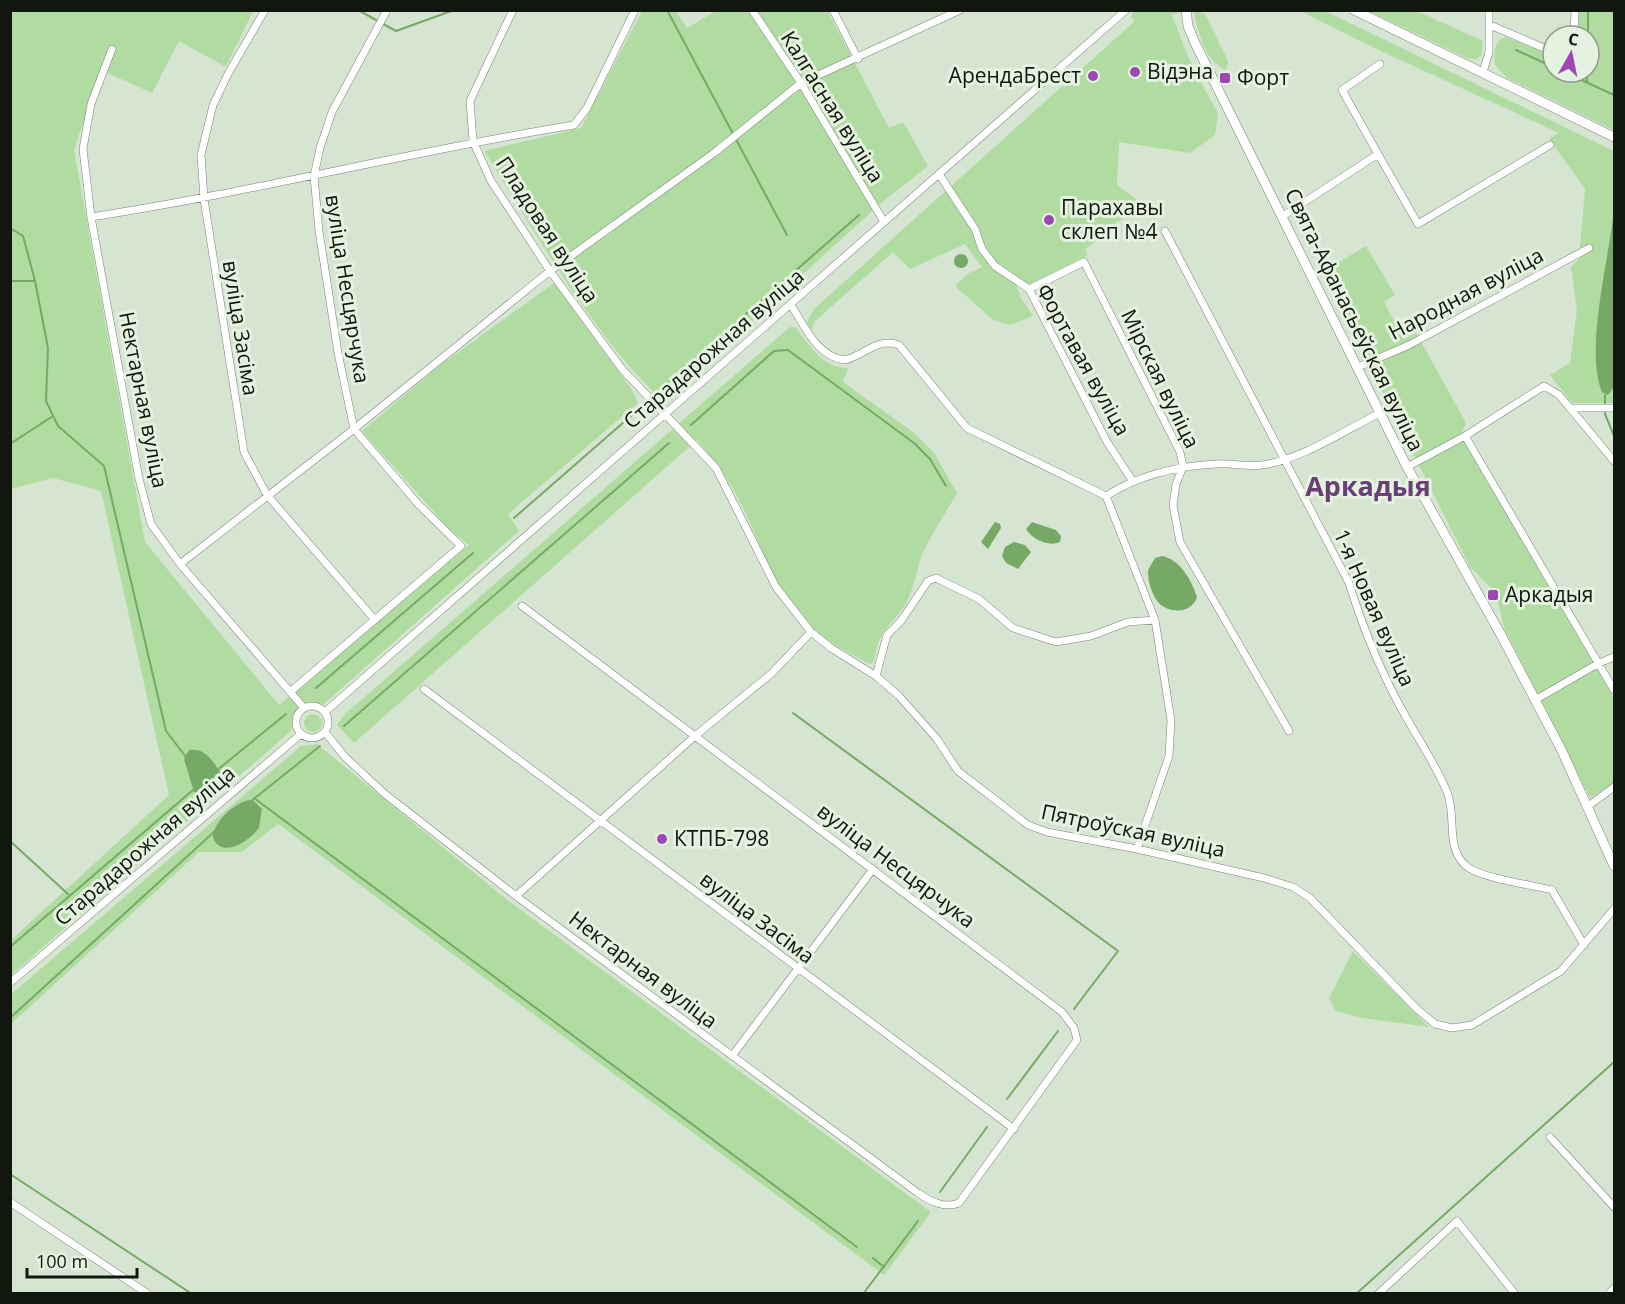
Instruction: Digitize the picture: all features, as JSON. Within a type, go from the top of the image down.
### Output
[{"type":"street","name":"вуліца Засіма","points":[[265,10],[229,72],[213,105],[201,155],[204,200],[244,453],[267,495],[375,620]]},
{"type":"street","name":"Пладовая вуліца","points":[[513,10],[470,101],[473,141],[491,181],[550,271],[622,369],[664,414]]},
{"type":"street","points":[[91,217],[204,200],[473,141],[574,125],[587,108],[635,10]]},
{"type":"street","name":"Калгасная вуліца","points":[[752,10],[801,83],[884,222]]},
{"type":"street","points":[[833,10],[858,59]]},
{"type":"street","points":[[180,564],[354,429],[550,271],[714,153],[801,83],[858,59],[960,10]]},
{"type":"street","name":"Старадарожная вуліца","points":[[325,712],[1126,10]]},
{"type":"street","name":"Свята-Афанасьеўская вуліца","points":[[1186,10],[1188,26],[1195,43],[1407,467],[1535,700],[1614,866]]},
{"type":"street","points":[[1354,10],[1614,137]]},
{"type":"street","points":[[1483,72],[1489,52],[1489,10]]},
{"type":"street","name":"вуліца Несцярчука","points":[[375,620],[461,546],[419,505],[354,429],[338,353],[314,176],[332,112],[385,14]]},
{"type":"street","points":[[1490,25],[1541,47]]},
{"type":"street","name":"Нектарная вуліца","points":[[112,49],[91,104],[83,149],[91,217],[139,479],[152,524],[180,564],[304,708]]},
{"type":"street","points":[[1380,64],[1342,90],[1418,224],[1550,145]]},
{"type":"street","points":[[1283,216],[1378,154]]},
{"type":"street","name":"Фортавая вуліца","points":[[939,174],[975,229],[982,249],[995,266],[1029,289],[1107,442],[1132,480]]},
{"type":"street","name":"1-я Новая вуліца","points":[[1165,231],[1349,583],[1361,620],[1405,715],[1440,775],[1452,803],[1451,826],[1455,849],[1465,865],[1478,872],[1552,890],[1584,945]]},
{"type":"street","name":"Народная вуліца","points":[[1358,367],[1409,345],[1589,248]]},
{"type":"street","name":"Мірская вуліца","points":[[1029,289],[1084,262],[1180,452],[1183,467],[1176,484],[1173,505],[1180,542],[1289,731]]},
{"type":"street","points":[[791,305],[807,333],[829,355],[845,360],[877,343],[888,341],[898,345],[967,428],[1106,496],[1155,620],[1171,740],[1169,756],[1137,849]]},
{"type":"street","points":[[1407,467],[1465,436],[1544,386],[1559,394],[1614,461]]},
{"type":"street","points":[[1570,408],[1614,408]]},
{"type":"street","points":[[1106,496],[1132,480],[1183,467],[1217,464],[1260,465],[1285,460],[1380,413]]},
{"type":"street","name":"Пятроўская вуліца","points":[[664,414],[716,468],[776,588],[811,632],[831,648],[876,676],[899,696],[937,739],[958,771],[1013,815],[1047,832],[1226,868],[1293,887],[1310,898],[1416,1008],[1435,1024],[1452,1028],[1472,1025],[1561,971],[1614,909]]},
{"type":"street","points":[[1465,436],[1614,690]]},
{"type":"street","points":[[876,676],[887,635],[901,621],[928,581],[936,578],[979,599],[1013,628],[1056,642],[1091,636],[1128,622],[1155,620]]},
{"type":"street","name":"вуліца Несцярчука","points":[[522,606],[1062,1012],[1074,1028],[1077,1040],[959,1203]]},
{"type":"street","points":[[290,692],[375,620]]},
{"type":"street","points":[[516,896],[602,822],[695,736],[772,673],[811,632]]},
{"type":"street","points":[[1535,700],[1599,663],[1614,657]]},
{"type":"street","name":"вуліца Засіма","points":[[424,689],[1014,1129]]},
{"type":"street","points":[[314,706],[325,712],[328,723],[325,732],[316,738],[301,734],[296,721],[304,708],[314,706]]},
{"type":"street","name":"Нектарная вуліца","points":[[325,732],[345,757],[385,794],[516,896],[918,1193],[939,1204],[949,1206],[959,1203]]},
{"type":"street","name":"Старадарожная вуліца","points":[[10,983],[301,734]]},
{"type":"street","points":[[1587,807],[1614,787]]},
{"type":"street","points":[[732,1056],[873,869]]},
{"type":"street","points":[[1550,1137],[1614,1207]]},
{"type":"street","points":[[10,1202],[148,1293]]},
{"type":"street","points":[[1378,1293],[1457,1221],[1515,1293]]},
{"type":"street","points":[[1609,1293],[1614,1288]]},
{"type":"shaded area","points":[[827,10],[889,128],[903,122],[928,166],[880,204],[673,393],[655,394],[606,338],[584,308],[484,151],[581,128],[642,11],[676,11],[687,28],[716,11]]},
{"type":"shaded area","points":[[11,11],[253,11],[226,67],[179,41],[152,93],[101,70],[74,150],[145,542],[279,705],[469,545],[450,530],[362,431],[439,366],[554,283],[632,390],[638,403],[508,514],[519,531],[324,704],[309,703],[295,714],[291,731],[11,975],[11,940],[169,795],[101,491],[53,478],[11,489]]},
{"type":"shaded area","points":[[1133,11],[1184,11],[1172,15],[1188,57],[1218,114],[1215,135],[1190,153],[1119,142],[1117,185],[1144,205],[1113,225],[1114,230],[1085,249],[1088,255],[1030,284],[1016,285],[1021,298],[1033,316],[1010,325],[993,320],[955,286],[969,273],[982,267],[965,244],[910,269],[893,252],[814,322],[812,331],[807,322],[814,309],[1135,21],[1131,17]]},
{"type":"shaded area","points":[[1196,11],[1205,14],[1228,61],[1226,70],[1213,61],[1208,54],[1198,30],[1194,14]]},
{"type":"shaded area","points":[[1300,11],[1325,11],[1614,151],[1614,403],[1572,403],[1550,375],[1570,363],[1577,310],[1571,267],[1579,259],[1585,189],[1549,139],[1559,133]]},
{"type":"shaded area","points":[[1369,11],[1417,11],[1483,41],[1481,55],[1477,59],[1467,58]]},
{"type":"shaded area","points":[[1579,11],[1614,11],[1614,130],[1507,78],[1495,65],[1497,44],[1506,37],[1541,51],[1541,84],[1601,84],[1601,24],[1578,24]]},
{"type":"shaded area","points":[[1614,208],[1614,387],[1608,395],[1602,392],[1597,373],[1596,352],[1600,302]]},
{"type":"shaded area","points":[[1366,246],[1395,295],[1384,302],[1404,339],[1416,333],[1466,423],[1461,436],[1614,698],[1614,783],[1590,798],[1505,630],[1495,592],[1470,567],[1322,272]]},
{"type":"shaded area","points":[[958,254],[964,254],[968,261],[964,268],[958,268],[954,264],[954,258]]},
{"type":"shaded area","points":[[790,327],[796,328],[824,360],[839,367],[848,368],[843,382],[913,432],[934,453],[957,493],[921,558],[912,590],[905,604],[880,639],[874,662],[870,664],[834,644],[802,618],[773,574],[733,488],[697,440],[354,743],[337,725],[345,714]]},
{"type":"shaded area","points":[[995,522],[1000,524],[1001,528],[988,549],[981,542]]},
{"type":"shaded area","points":[[1032,522],[1056,530],[1061,536],[1060,542],[1046,543],[1033,536],[1026,529]]},
{"type":"shaded area","points":[[1014,542],[1025,545],[1031,552],[1018,569],[1006,563],[1002,556],[1005,547]]},
{"type":"shaded area","points":[[1162,556],[1180,566],[1188,578],[1197,597],[1190,607],[1173,610],[1158,602],[1149,583],[1148,570],[1155,558]]},
{"type":"shaded area","points":[[313,714],[319,717],[322,723],[319,729],[313,732],[307,729],[304,723],[307,717]]},
{"type":"shaded area","points":[[317,744],[506,899],[931,1212],[884,1275],[278,824],[242,852],[199,852],[11,1024],[10,995],[301,746]]},
{"type":"shaded area","points":[[189,750],[201,751],[205,754],[223,776],[220,789],[214,794],[201,796],[194,792],[184,759]]},
{"type":"shaded area","points":[[249,800],[254,801],[262,809],[259,828],[236,846],[230,848],[217,844],[213,838],[220,820],[237,805]]},
{"type":"shaded area","points":[[1353,951],[1429,1027],[1362,1018],[1335,1011],[1329,998]]},
{"type":"waterway","points":[[358,10],[396,31],[454,10]]},
{"type":"waterway","points":[[667,10],[787,235]]},
{"type":"waterway","points":[[1588,10],[1588,24]]},
{"type":"waterway","points":[[1516,50],[1541,61]]},
{"type":"waterway","points":[[1590,84],[1614,95]]},
{"type":"waterway","points":[[745,315],[859,215]]},
{"type":"waterway","points":[[10,228],[23,236],[35,281],[48,348],[46,401],[58,426],[104,466],[166,731],[186,757]]},
{"type":"waterway","points":[[10,281],[35,281]]},
{"type":"waterway","points":[[663,387],[738,323]]},
{"type":"waterway","points":[[691,425],[774,351],[788,350],[914,443],[930,459],[946,486]]},
{"type":"waterway","points":[[1605,395],[1605,414],[1614,436]]},
{"type":"waterway","points":[[514,518],[640,408]]},
{"type":"waterway","points":[[10,444],[53,416]]},
{"type":"waterway","points":[[344,726],[669,443]]},
{"type":"waterway","points":[[316,688],[473,553]]},
{"type":"waterway","points":[[793,713],[1118,951],[1074,1009]]},
{"type":"waterway","points":[[216,771],[286,714]]},
{"type":"waterway","points":[[250,802],[320,746]]},
{"type":"waterway","points":[[10,947],[193,790]]},
{"type":"waterway","points":[[254,798],[857,1247]]},
{"type":"waterway","points":[[10,1018],[215,831]]},
{"type":"waterway","points":[[10,841],[68,894]]},
{"type":"waterway","points":[[1007,1099],[1058,1031]]},
{"type":"waterway","points":[[1356,1294],[1614,1062]]},
{"type":"waterway","points":[[940,1192],[987,1127]]},
{"type":"waterway","points":[[10,1174],[192,1294]]},
{"type":"waterway","points":[[863,1294],[918,1221]]},
{"type":"waterway","points":[[873,1258],[884,1267]]},
{"type":"place","name":"Відэна","points":[[1135,72]]},
{"type":"place","name":"АрендаБрест","points":[[1093,76]]},
{"type":"place","name":"Форт","points":[[1225,78]]},
{"type":"place","name":"Парахавы склеп №4","points":[[1049,220]]},
{"type":"place","name":"Аркадыя","points":[[1493,595]]},
{"type":"place","name":"КТПБ-798","points":[[662,839]]},
{"type":"district","name":"Аркадыя","points":[[1368,487]]}]
